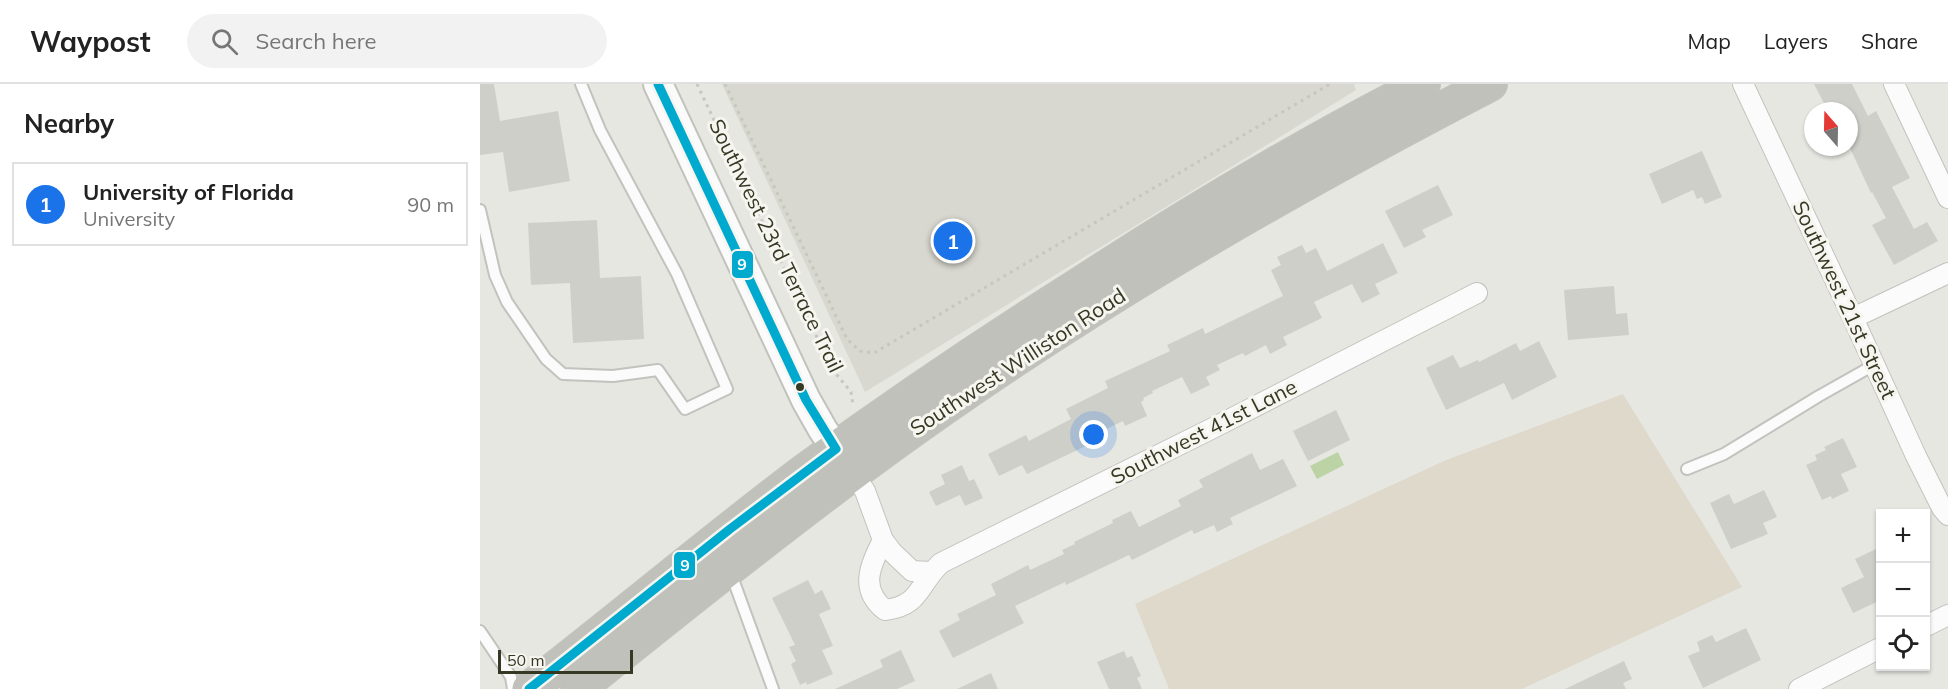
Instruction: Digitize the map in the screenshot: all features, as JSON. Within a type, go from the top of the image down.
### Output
[{"type":"highway","name":"Southwest Williston Road","points":[[592,682],[729,567],[845,461],[1012,327],[1214,200],[1329,134],[1423,84]]},
{"type":"highway","name":"Southwest Williston Road","points":[[529,689],[730,529],[1011,364],[1202,243],[1356,155],[1490,84]]},
{"type":"street","points":[[658,84],[806,400],[865,490],[883,540],[912,571],[931,572],[913,601],[898,609],[885,610],[875,602],[869,587],[869,574],[874,557],[883,540]]},
{"type":"street","name":"Southwest 21st Street","points":[[1743,84],[1916,456],[1946,509]]},
{"type":"street","points":[[1894,84],[1948,198]]},
{"type":"street","points":[[1853,318],[1948,273]]},
{"type":"street","name":"Southwest 41st Lane","points":[[931,572],[941,563],[1477,293]]},
{"type":"street","points":[[1930,624],[1948,615]]},
{"type":"street","points":[[1799,689],[1876,650]]},
{"type":"lane","points":[[480,210],[495,274],[507,302],[546,359],[563,374],[613,376],[658,370],[685,409],[727,389],[677,274],[600,130],[582,84]]},
{"type":"lane","points":[[1687,469],[1724,454],[1874,364]]},
{"type":"lane","points":[[729,567],[773,689]]},
{"type":"lane","points":[[480,631],[511,677],[513,689]]},
{"type":"path","name":"Southwest 23rd Terrace Trail","points":[[697,84],[832,369],[850,392],[853,407]]},
{"type":"path","points":[[725,84],[847,339],[860,351],[874,353],[1330,84]]},
{"type":"shaded area","points":[[722,84],[1354,84],[1356,90],[865,392]]},
{"type":"shaded area","points":[[1623,394],[1742,587],[1522,689],[1169,689],[1135,604],[1446,460]]},
{"type":"shaded area","points":[[1338,452],[1344,465],[1317,479],[1310,466]]},
{"type":"building","points":[[480,84],[494,84],[500,121],[558,111],[570,181],[509,192],[503,152],[480,155]]},
{"type":"building","points":[[1814,84],[1852,84],[1868,116],[1876,111],[1910,178],[1892,187],[1914,229],[1927,222],[1938,241],[1894,265],[1872,225],[1886,218],[1854,156],[1858,156],[1858,102],[1823,102]]},
{"type":"building","points":[[1702,151],[1722,197],[1705,204],[1702,197],[1697,199],[1693,190],[1662,204],[1649,174]]},
{"type":"building","points":[[1438,185],[1453,215],[1422,230],[1426,237],[1404,248],[1385,211]]},
{"type":"building","points":[[597,220],[600,278],[641,276],[644,339],[573,343],[570,283],[531,285],[528,223]]},
{"type":"building","points":[[1383,243],[1398,273],[1375,284],[1380,294],[1362,303],[1352,284],[1314,302],[1322,318],[1283,337],[1287,345],[1270,354],[1266,345],[1245,356],[1243,353],[1217,365],[1220,370],[1206,377],[1210,385],[1191,394],[1182,377],[1152,391],[1153,393],[1143,398],[1141,402],[1147,416],[1125,426],[1123,421],[1094,435],[1096,439],[1088,445],[1027,474],[1022,465],[999,476],[988,454],[1026,435],[1029,441],[1071,419],[1066,409],[1108,388],[1105,381],[1170,351],[1167,345],[1203,328],[1205,334],[1283,296],[1271,270],[1281,265],[1277,257],[1302,245],[1306,253],[1316,248],[1327,271]]},
{"type":"building","points":[[1614,286],[1616,314],[1627,313],[1629,335],[1568,340],[1564,290]]},
{"type":"building","points":[[1539,341],[1557,377],[1512,400],[1504,383],[1446,410],[1426,368],[1453,355],[1460,368],[1478,360],[1479,362],[1516,343],[1520,351]]},
{"type":"building","points":[[1336,410],[1350,440],[1308,461],[1293,431]]},
{"type":"building","points":[[1843,438],[1857,467],[1841,474],[1849,491],[1832,499],[1831,496],[1822,500],[1806,465],[1817,460],[1815,455],[1826,450],[1824,447]]},
{"type":"building","points":[[1252,453],[1260,470],[1283,459],[1297,486],[1230,518],[1233,524],[1217,532],[1214,525],[1194,534],[1192,530],[1132,560],[1129,555],[1015,606],[1024,623],[953,658],[939,631],[960,620],[957,614],[996,595],[991,584],[1028,565],[1030,570],[1064,554],[1062,550],[1075,544],[1074,542],[1113,523],[1112,520],[1131,511],[1139,527],[1181,506],[1178,500],[1203,487],[1199,480]]},
{"type":"building","points":[[962,465],[969,481],[974,479],[983,498],[965,506],[960,495],[936,506],[929,492],[945,484],[941,475]]},
{"type":"building","points":[[1764,490],[1777,517],[1763,523],[1768,534],[1731,549],[1710,503],[1729,494],[1734,504]]},
{"type":"building","points":[[1876,549],[1876,602],[1853,613],[1841,588],[1864,577],[1855,559]]},
{"type":"building","points":[[808,580],[815,594],[822,590],[831,609],[819,614],[833,646],[822,650],[833,674],[807,685],[806,682],[800,685],[791,664],[796,661],[789,647],[795,645],[772,598]]},
{"type":"building","points":[[1746,628],[1761,660],[1703,688],[1688,656],[1700,651],[1697,642],[1712,635],[1716,642]]},
{"type":"building","points":[[901,650],[915,681],[897,689],[835,689],[883,667],[880,660]]},
{"type":"building","points":[[1124,651],[1127,658],[1132,656],[1141,676],[1137,678],[1142,689],[1109,689],[1097,662]]},
{"type":"building","points":[[1624,661],[1632,679],[1623,683],[1626,689],[1565,689]]},
{"type":"building","points":[[991,673],[998,689],[957,689]]},
{"type":"transit line","name":"9","points":[[529,689],[730,529],[836,449],[806,400],[658,84]]},
{"type":"place","name":"University of Florida","points":[[953,241]]}]
